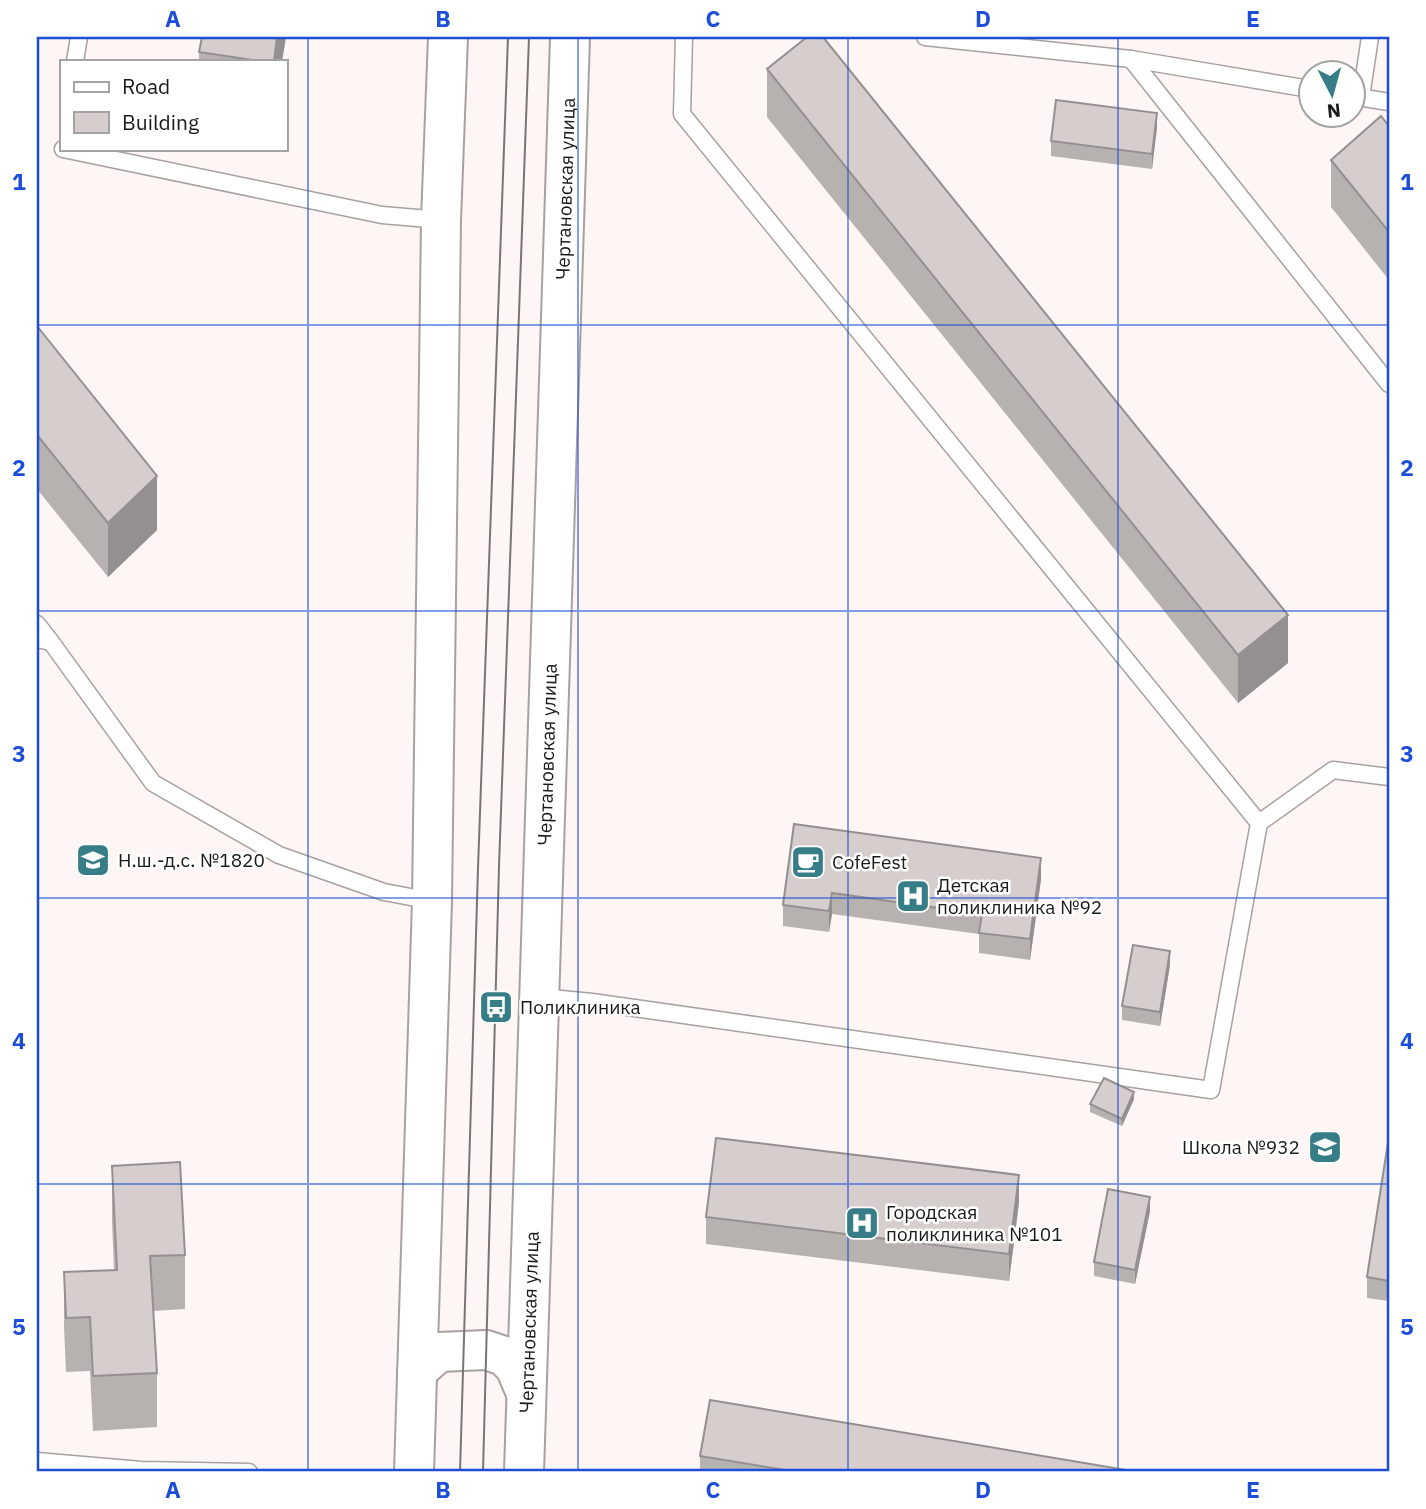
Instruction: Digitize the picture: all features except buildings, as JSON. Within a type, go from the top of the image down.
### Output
[{"type":"main road","points":[[414,1472],[432,901],[441,220],[448,37]]},
{"type":"main road","name":"Чертановская улица","points":[[524,1472],[570,37]]},
{"type":"main road","points":[[416,1371],[439,1352],[486,1350],[504,1356],[514,1367],[526,1393]]},
{"type":"lane","points":[[75,60],[79,37]]},
{"type":"lane","points":[[684,37],[682,114],[1259,823]]},
{"type":"lane","points":[[925,37],[1131,59],[1296,86]]},
{"type":"lane","points":[[1365,60],[1370,37]]},
{"type":"lane","points":[[1131,59],[1389,384]]},
{"type":"lane","points":[[1366,98],[1389,102]]},
{"type":"lane","points":[[68,150],[382,215],[441,220]]},
{"type":"lane","points":[[37,624],[44,640],[153,783],[279,855],[384,892],[432,901]]},
{"type":"lane","points":[[539,997],[606,1004],[1210,1090],[1259,823],[1333,770],[1389,777]]},
{"type":"lane","points":[[37,1461],[56,1468],[250,1472]]},
{"type":"tram line","points":[[460,1472],[478,868],[508,37]]},
{"type":"tram line","points":[[483,1472],[499,866],[529,37]]},
{"type":"place","name":"Н.ш.-д.с. №1820","points":[[93,860]]},
{"type":"place","name":"CofeFest","points":[[808,862]]},
{"type":"place","name":"Детская поликлиника №92","points":[[913,896]]},
{"type":"place","name":"Поликлиника","points":[[496,1007]]},
{"type":"place","name":"Школа №932","points":[[1325,1147]]},
{"type":"place","name":"Городская поликлиника №101","points":[[862,1223]]}]
